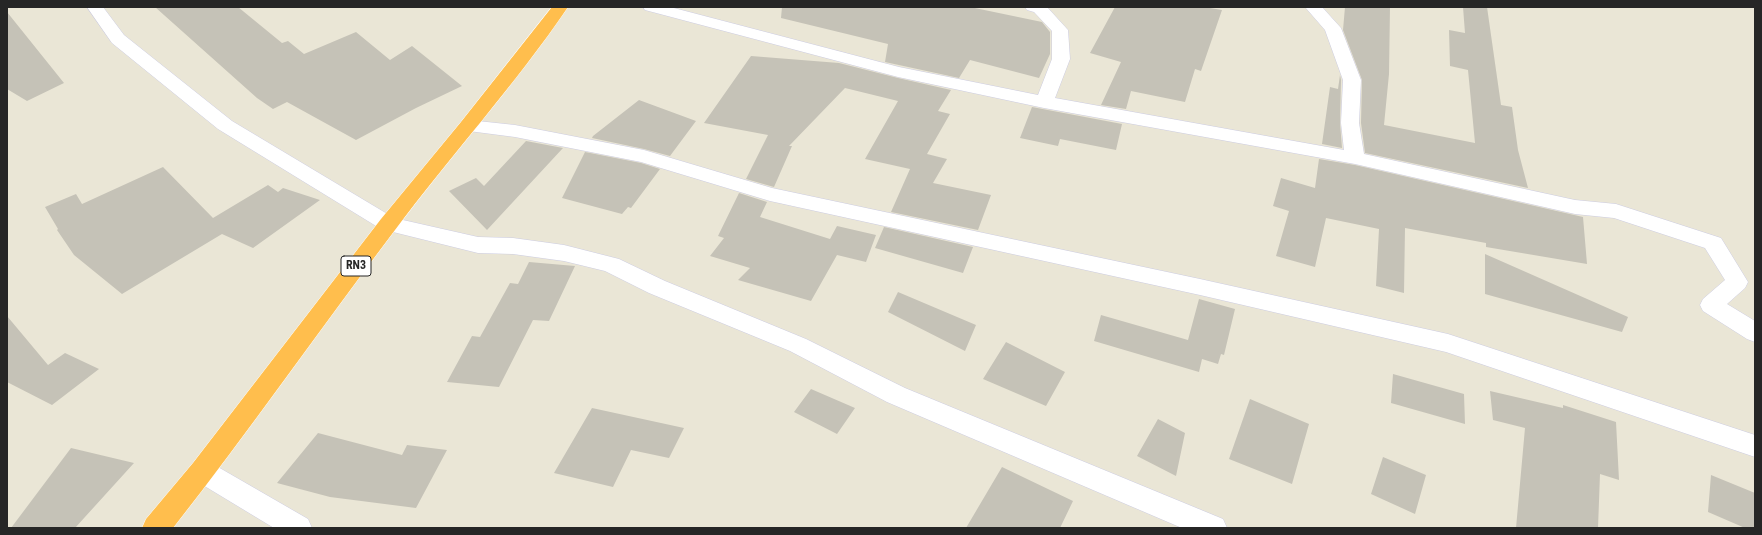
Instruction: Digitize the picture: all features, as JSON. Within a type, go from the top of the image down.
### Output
[{"type":"highway","name":"RN3","points":[[156,528],[202,471],[388,224],[468,126],[560,7]]},
{"type":"street","points":[[95,7],[118,39],[225,126],[388,224],[478,245],[513,246],[564,253],[611,265],[657,286],[798,345],[896,395],[1213,528]]},
{"type":"street","points":[[652,7],[898,72],[1044,102],[1355,158],[1575,207],[1616,211],[1713,244],[1737,282],[1711,305],[1755,333]]},
{"type":"street","points":[[1033,7],[1040,9],[1060,30],[1061,59],[1044,102]]},
{"type":"street","points":[[1313,7],[1333,28],[1352,80],[1350,122],[1355,158]]},
{"type":"street","points":[[468,126],[515,131],[644,156],[770,194],[1200,286],[1448,343],[1755,446]]},
{"type":"street","points":[[202,471],[298,528]]},
{"type":"building","points":[[155,7],[238,7],[282,43],[288,41],[304,54],[356,32],[390,60],[412,46],[462,86],[416,108],[356,140],[287,102],[273,109],[257,98]]},
{"type":"building","points":[[782,7],[970,7],[1042,22],[1050,32],[1050,54],[1039,78],[970,60],[959,78],[885,62],[888,44],[781,18]]},
{"type":"building","points":[[1115,7],[1204,7],[1222,10],[1201,71],[1195,69],[1185,102],[1131,91],[1126,109],[1101,105],[1121,62],[1090,53]]},
{"type":"building","points":[[1345,7],[1390,7],[1389,74],[1384,125],[1475,143],[1468,70],[1450,66],[1449,30],[1465,33],[1463,7],[1487,7],[1501,105],[1512,107],[1518,150],[1528,188],[1365,153],[1361,123],[1362,80],[1343,30]]},
{"type":"building","points":[[7,12],[64,83],[27,101],[7,89]]},
{"type":"building","points":[[751,56],[839,63],[951,90],[938,111],[950,114],[927,154],[947,159],[933,183],[991,195],[978,230],[891,212],[910,169],[865,159],[898,101],[845,88],[789,146],[792,146],[774,187],[746,179],[768,135],[704,123]]},
{"type":"building","points":[[1340,75],[1340,123],[1342,148],[1322,144],[1330,87],[1338,89]]},
{"type":"building","points":[[639,100],[696,121],[670,156],[592,138]]},
{"type":"building","points":[[1032,107],[1122,124],[1116,150],[1060,139],[1058,146],[1020,138]]},
{"type":"building","points":[[526,141],[563,148],[487,230],[449,191],[476,178],[484,186]]},
{"type":"building","points":[[585,152],[641,163],[660,169],[631,208],[628,207],[622,214],[562,198]]},
{"type":"building","points":[[1319,159],[1355,165],[1583,217],[1587,264],[1486,247],[1486,243],[1405,228],[1404,293],[1376,286],[1379,229],[1326,218],[1315,267],[1276,256],[1289,211],[1273,206],[1281,178],[1315,188]]},
{"type":"building","points":[[163,167],[213,218],[268,185],[278,192],[283,188],[320,200],[253,248],[222,234],[122,294],[74,255],[57,230],[58,229],[45,207],[76,194],[82,204]]},
{"type":"building","points":[[739,193],[767,202],[760,217],[830,239],[837,226],[876,235],[866,262],[837,255],[811,301],[738,280],[750,268],[710,256],[724,238],[718,236]]},
{"type":"building","points":[[884,227],[973,247],[963,273],[875,248]]},
{"type":"building","points":[[1485,254],[1628,317],[1622,332],[1485,294]]},
{"type":"building","points":[[529,262],[575,266],[549,321],[533,320],[499,387],[447,382],[472,336],[480,337],[510,283],[518,284]]},
{"type":"building","points":[[898,292],[976,325],[965,351],[888,312]]},
{"type":"building","points":[[1199,299],[1235,309],[1224,355],[1221,354],[1218,364],[1202,359],[1199,372],[1094,341],[1101,315],[1188,340]]},
{"type":"building","points":[[7,316],[48,365],[65,353],[99,369],[52,405],[7,382]]},
{"type":"building","points":[[1006,342],[1065,372],[1046,406],[983,379]]},
{"type":"building","points":[[1393,374],[1464,394],[1465,424],[1391,403]]},
{"type":"building","points":[[811,389],[855,408],[837,434],[794,412]]},
{"type":"building","points":[[1490,391],[1563,408],[1563,405],[1616,422],[1619,480],[1600,474],[1598,528],[1516,528],[1525,428],[1493,420]]},
{"type":"building","points":[[1250,399],[1309,424],[1292,484],[1229,459]]},
{"type":"building","points":[[592,408],[684,428],[669,458],[631,450],[613,487],[554,473]]},
{"type":"building","points":[[1158,419],[1185,433],[1176,476],[1137,456]]},
{"type":"building","points":[[318,433],[402,455],[407,445],[447,450],[416,508],[330,497],[277,483]]},
{"type":"building","points":[[71,448],[134,463],[75,528],[11,528]]},
{"type":"building","points":[[1383,457],[1426,475],[1415,514],[1371,494]]},
{"type":"building","points":[[1002,467],[1073,501],[1060,528],[966,528]]},
{"type":"building","points":[[1711,475],[1755,493],[1755,528],[1745,528],[1708,512]]}]
